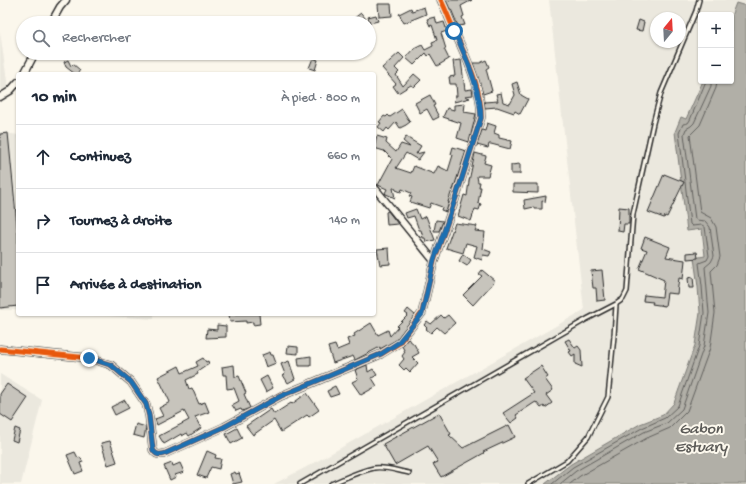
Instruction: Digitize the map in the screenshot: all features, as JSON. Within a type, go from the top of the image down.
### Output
[{"type":"street","points":[[55,16],[60,6],[66,0]]},
{"type":"street","points":[[0,349],[89,358],[111,365],[131,382],[146,404],[153,450],[155,454],[159,455],[224,427],[281,396],[381,354],[398,343],[422,314],[434,260],[481,118],[481,106],[475,83],[463,49],[441,0]]},
{"type":"street","points":[[25,72],[31,60]]},
{"type":"street","points":[[0,97],[10,91],[16,84]]},
{"type":"street","points":[[376,188],[434,260]]},
{"type":"lane","points":[[300,484],[623,299],[627,291],[633,214],[653,123],[661,93],[696,11],[699,0]]},
{"type":"lane","points":[[528,484],[567,460],[588,437],[608,397],[616,304]]},
{"type":"lane","points":[[331,484],[349,476],[375,468],[392,469],[409,473]]},
{"type":"shaded area","points":[[549,0],[746,0],[746,6],[736,4],[733,12],[698,12],[698,84],[702,84],[686,120],[681,117],[687,230],[702,229],[705,256],[698,287],[700,313],[695,345],[674,403],[663,415],[640,424],[571,464],[545,484],[274,484],[314,463],[584,310]]},
{"type":"shaded area","points":[[0,32],[8,88],[0,90]]},
{"type":"shaded area","points":[[0,132],[16,135],[16,310],[0,310]]},
{"type":"shaded area","points":[[110,316],[154,316],[154,319]]},
{"type":"shaded area","points":[[0,374],[42,400],[21,484],[0,484]]},
{"type":"water","name":"Gabon Estuary","points":[[736,3],[746,6],[746,484],[545,484],[571,464],[640,424],[663,415],[674,403],[695,345],[700,313],[694,258],[705,256],[702,229],[687,231],[675,132],[681,117],[686,119],[702,84],[734,84],[734,12],[733,12]]},
{"type":"building","points":[[446,0],[472,0],[461,6],[464,16],[462,17],[465,25],[458,26]]},
{"type":"building","points":[[378,4],[391,4],[392,16],[379,17]]},
{"type":"building","points":[[424,7],[426,14],[404,23],[399,14],[411,8],[412,11]]},
{"type":"building","points":[[435,17],[437,24],[444,22],[447,31],[441,33],[446,49],[444,49],[449,59],[437,66],[430,54],[428,56],[426,53],[414,65],[406,58],[414,49],[422,45],[425,50],[433,46],[432,42],[437,40],[432,25],[430,26],[427,19]]},
{"type":"building","points":[[639,20],[644,22],[642,31],[636,30]]},
{"type":"building","points":[[399,53],[404,58],[395,68],[399,72],[396,75],[403,86],[414,74],[421,80],[414,87],[411,85],[398,93],[393,86],[396,84],[382,68]]},
{"type":"building","points":[[68,60],[71,66],[73,64],[80,70],[78,72],[72,72],[66,67],[64,62]]},
{"type":"building","points":[[312,60],[318,60],[315,70],[309,68]]},
{"type":"building","points":[[461,60],[465,90],[472,89],[473,95],[465,96],[470,98],[454,102],[455,96],[457,96],[456,84],[450,84],[449,77],[455,76],[453,61]]},
{"type":"building","points":[[486,60],[489,67],[486,69],[492,91],[483,94],[473,63],[480,63]]},
{"type":"building","points":[[517,82],[521,95],[528,99],[520,114],[515,111],[514,113],[497,107],[485,108],[484,102],[498,101],[496,94],[501,93],[503,102],[510,104],[515,95],[512,84]]},
{"type":"building","points":[[430,95],[435,105],[433,106],[439,117],[433,120],[427,109],[420,113],[415,103]]},
{"type":"building","points":[[465,104],[464,112],[476,114],[469,142],[457,138],[461,123],[443,117],[447,108],[454,110],[454,105]]},
{"type":"building","points":[[402,109],[410,122],[406,125],[400,128],[396,122],[389,130],[387,128],[384,132],[378,127],[381,123],[379,122],[384,116],[386,117],[388,115],[390,117]]},
{"type":"building","points":[[487,123],[496,126],[494,133],[499,135],[499,138],[512,141],[510,149],[491,144],[489,144],[488,148],[477,145],[482,130],[485,131]]},
{"type":"building","points":[[8,133],[16,215],[16,306],[0,308],[0,134]]},
{"type":"building","points":[[377,136],[387,139],[386,143],[396,152],[401,144],[410,147],[403,141],[406,137],[421,146],[416,154],[424,152],[418,160],[406,153],[396,168],[411,173],[414,166],[434,174],[438,166],[448,171],[453,155],[451,154],[453,147],[466,151],[448,202],[446,212],[441,210],[442,207],[431,203],[429,208],[410,202],[412,197],[409,196],[411,193],[402,189],[401,192],[393,188],[395,198],[385,193],[387,189],[378,185],[392,159],[384,151],[376,149]]},
{"type":"building","points":[[475,153],[486,156],[484,163],[491,165],[488,176],[477,176],[478,182],[480,182],[479,187],[481,187],[478,203],[481,204],[479,210],[475,209],[471,221],[458,216],[464,195],[467,196]]},
{"type":"building","points":[[520,164],[520,174],[511,174],[511,165]]},
{"type":"building","points":[[664,174],[684,182],[667,217],[665,216],[664,218],[648,212]]},
{"type":"building","points":[[513,184],[538,184],[538,193],[513,192]]},
{"type":"building","points":[[546,196],[545,202],[542,201],[542,209],[534,209],[534,207],[525,209],[524,200]]},
{"type":"building","points":[[619,207],[629,208],[629,224],[624,224],[623,232],[618,231]]},
{"type":"building","points":[[416,209],[420,219],[426,216],[435,240],[426,242],[425,238],[423,238],[421,230],[419,230],[414,216],[407,218],[405,213]]},
{"type":"building","points":[[388,211],[398,224],[387,225],[386,212]]},
{"type":"building","points":[[436,220],[443,221],[439,231],[434,231]]},
{"type":"building","points":[[455,223],[477,226],[475,231],[485,232],[483,249],[491,252],[489,256],[483,255],[482,260],[474,257],[477,246],[466,243],[463,253],[446,248]]},
{"type":"building","points":[[645,237],[670,247],[666,257],[685,260],[683,279],[679,278],[677,294],[667,293],[665,306],[652,304],[653,302],[643,301],[644,295],[662,297],[664,280],[639,269],[647,250],[641,248]]},
{"type":"building","points":[[389,248],[390,264],[380,265],[377,249]]},
{"type":"building","points":[[697,252],[698,258],[687,259],[687,253]]},
{"type":"building","points":[[463,254],[471,260],[467,266],[459,261]]},
{"type":"building","points":[[482,270],[495,281],[473,305],[463,295],[482,276],[479,274]]},
{"type":"building","points":[[602,270],[605,300],[597,301],[596,288],[593,288],[591,271]]},
{"type":"building","points":[[693,277],[694,288],[689,288],[688,278]]},
{"type":"building","points":[[408,309],[415,315],[396,340],[355,360],[353,356],[333,363],[328,347],[335,345],[337,350],[349,345],[347,339],[355,336],[354,334],[371,323],[378,335],[388,330],[390,336],[408,315],[405,313]]},
{"type":"building","points":[[441,315],[444,318],[448,315],[455,323],[444,333],[437,327],[431,333],[424,325],[427,321],[431,324]]},
{"type":"building","points":[[229,316],[259,316],[260,324],[253,325],[253,322],[246,323],[246,321],[230,322]]},
{"type":"building","points":[[217,325],[226,326],[226,337],[206,338],[207,329],[217,330]]},
{"type":"building","points":[[408,339],[414,344],[419,353],[412,357],[418,363],[410,372],[406,368],[404,370],[399,365],[404,359],[402,356],[405,352],[402,346]]},
{"type":"building","points":[[569,339],[575,348],[578,346],[581,350],[582,367],[575,364],[575,354],[572,356],[569,352],[571,351],[565,341]]},
{"type":"building","points":[[288,346],[298,347],[298,354],[287,353]]},
{"type":"building","points":[[270,352],[276,363],[266,367],[262,355]]},
{"type":"building","points":[[311,356],[311,366],[299,366],[298,358]]},
{"type":"building","points":[[203,358],[206,362],[208,361],[209,364],[197,372],[198,374],[186,380],[189,389],[192,388],[199,404],[205,402],[209,412],[195,417],[201,428],[189,436],[187,433],[182,436],[181,434],[164,444],[159,436],[189,420],[184,411],[157,425],[155,419],[163,416],[159,408],[170,402],[158,377],[179,366],[182,373],[198,366],[196,362]]},
{"type":"building","points":[[289,361],[295,379],[288,383],[283,375],[285,374],[281,364]]},
{"type":"building","points":[[234,365],[235,377],[239,376],[250,408],[242,411],[241,409],[236,411],[232,405],[239,401],[234,388],[227,389],[226,375],[223,375],[222,367]]},
{"type":"building","points":[[367,365],[368,372],[373,369],[377,375],[372,378],[377,386],[361,395],[352,382],[358,379],[355,370]]},
{"type":"building","points":[[541,366],[548,377],[545,379],[553,390],[546,395],[552,403],[545,408],[544,406],[541,408],[536,402],[516,415],[518,418],[511,423],[503,413],[534,393],[523,378]]},
{"type":"building","points":[[267,376],[273,388],[266,392],[260,380]]},
{"type":"building","points":[[7,384],[28,398],[12,422],[0,414],[0,394]]},
{"type":"building","points":[[335,386],[339,394],[330,397],[327,391]]},
{"type":"building","points":[[307,393],[319,410],[309,417],[307,415],[281,432],[274,420],[253,435],[246,426],[271,409],[274,414],[291,403],[292,404]]},
{"type":"building","points":[[125,400],[129,408],[115,415],[111,407]]},
{"type":"building","points":[[439,413],[451,434],[449,435],[463,448],[509,425],[515,437],[483,452],[484,453],[441,477],[433,464],[438,462],[428,446],[395,465],[383,444]]},
{"type":"building","points":[[136,424],[146,427],[144,438],[133,435]]},
{"type":"building","points":[[15,428],[20,430],[17,442],[12,440]]},
{"type":"building","points":[[237,428],[242,438],[231,444],[226,434]]},
{"type":"building","points":[[110,441],[117,462],[108,465],[101,443]]},
{"type":"building","points":[[207,451],[216,455],[215,458],[221,459],[219,469],[211,467],[206,478],[197,475]]},
{"type":"building","points":[[75,452],[78,458],[80,457],[83,462],[80,463],[83,471],[75,474],[67,455]]},
{"type":"building","points":[[172,463],[173,466],[180,463],[184,472],[175,475],[176,477],[170,480],[164,466]]},
{"type":"building","points":[[235,472],[236,474],[239,473],[242,482],[233,484],[230,474]]},
{"type":"cycle path","points":[[0,349],[89,358],[111,365],[131,382],[146,404],[153,450],[156,454],[164,454],[224,427],[281,396],[381,354],[399,343],[422,313],[434,261],[481,118],[481,107],[476,84],[464,52],[441,0]]},
{"type":"route","points":[[89,358],[111,365],[131,382],[146,404],[153,450],[155,454],[159,455],[224,427],[281,396],[381,354],[398,343],[422,314],[434,260],[481,118],[481,106],[475,83],[463,49],[454,31]]}]
